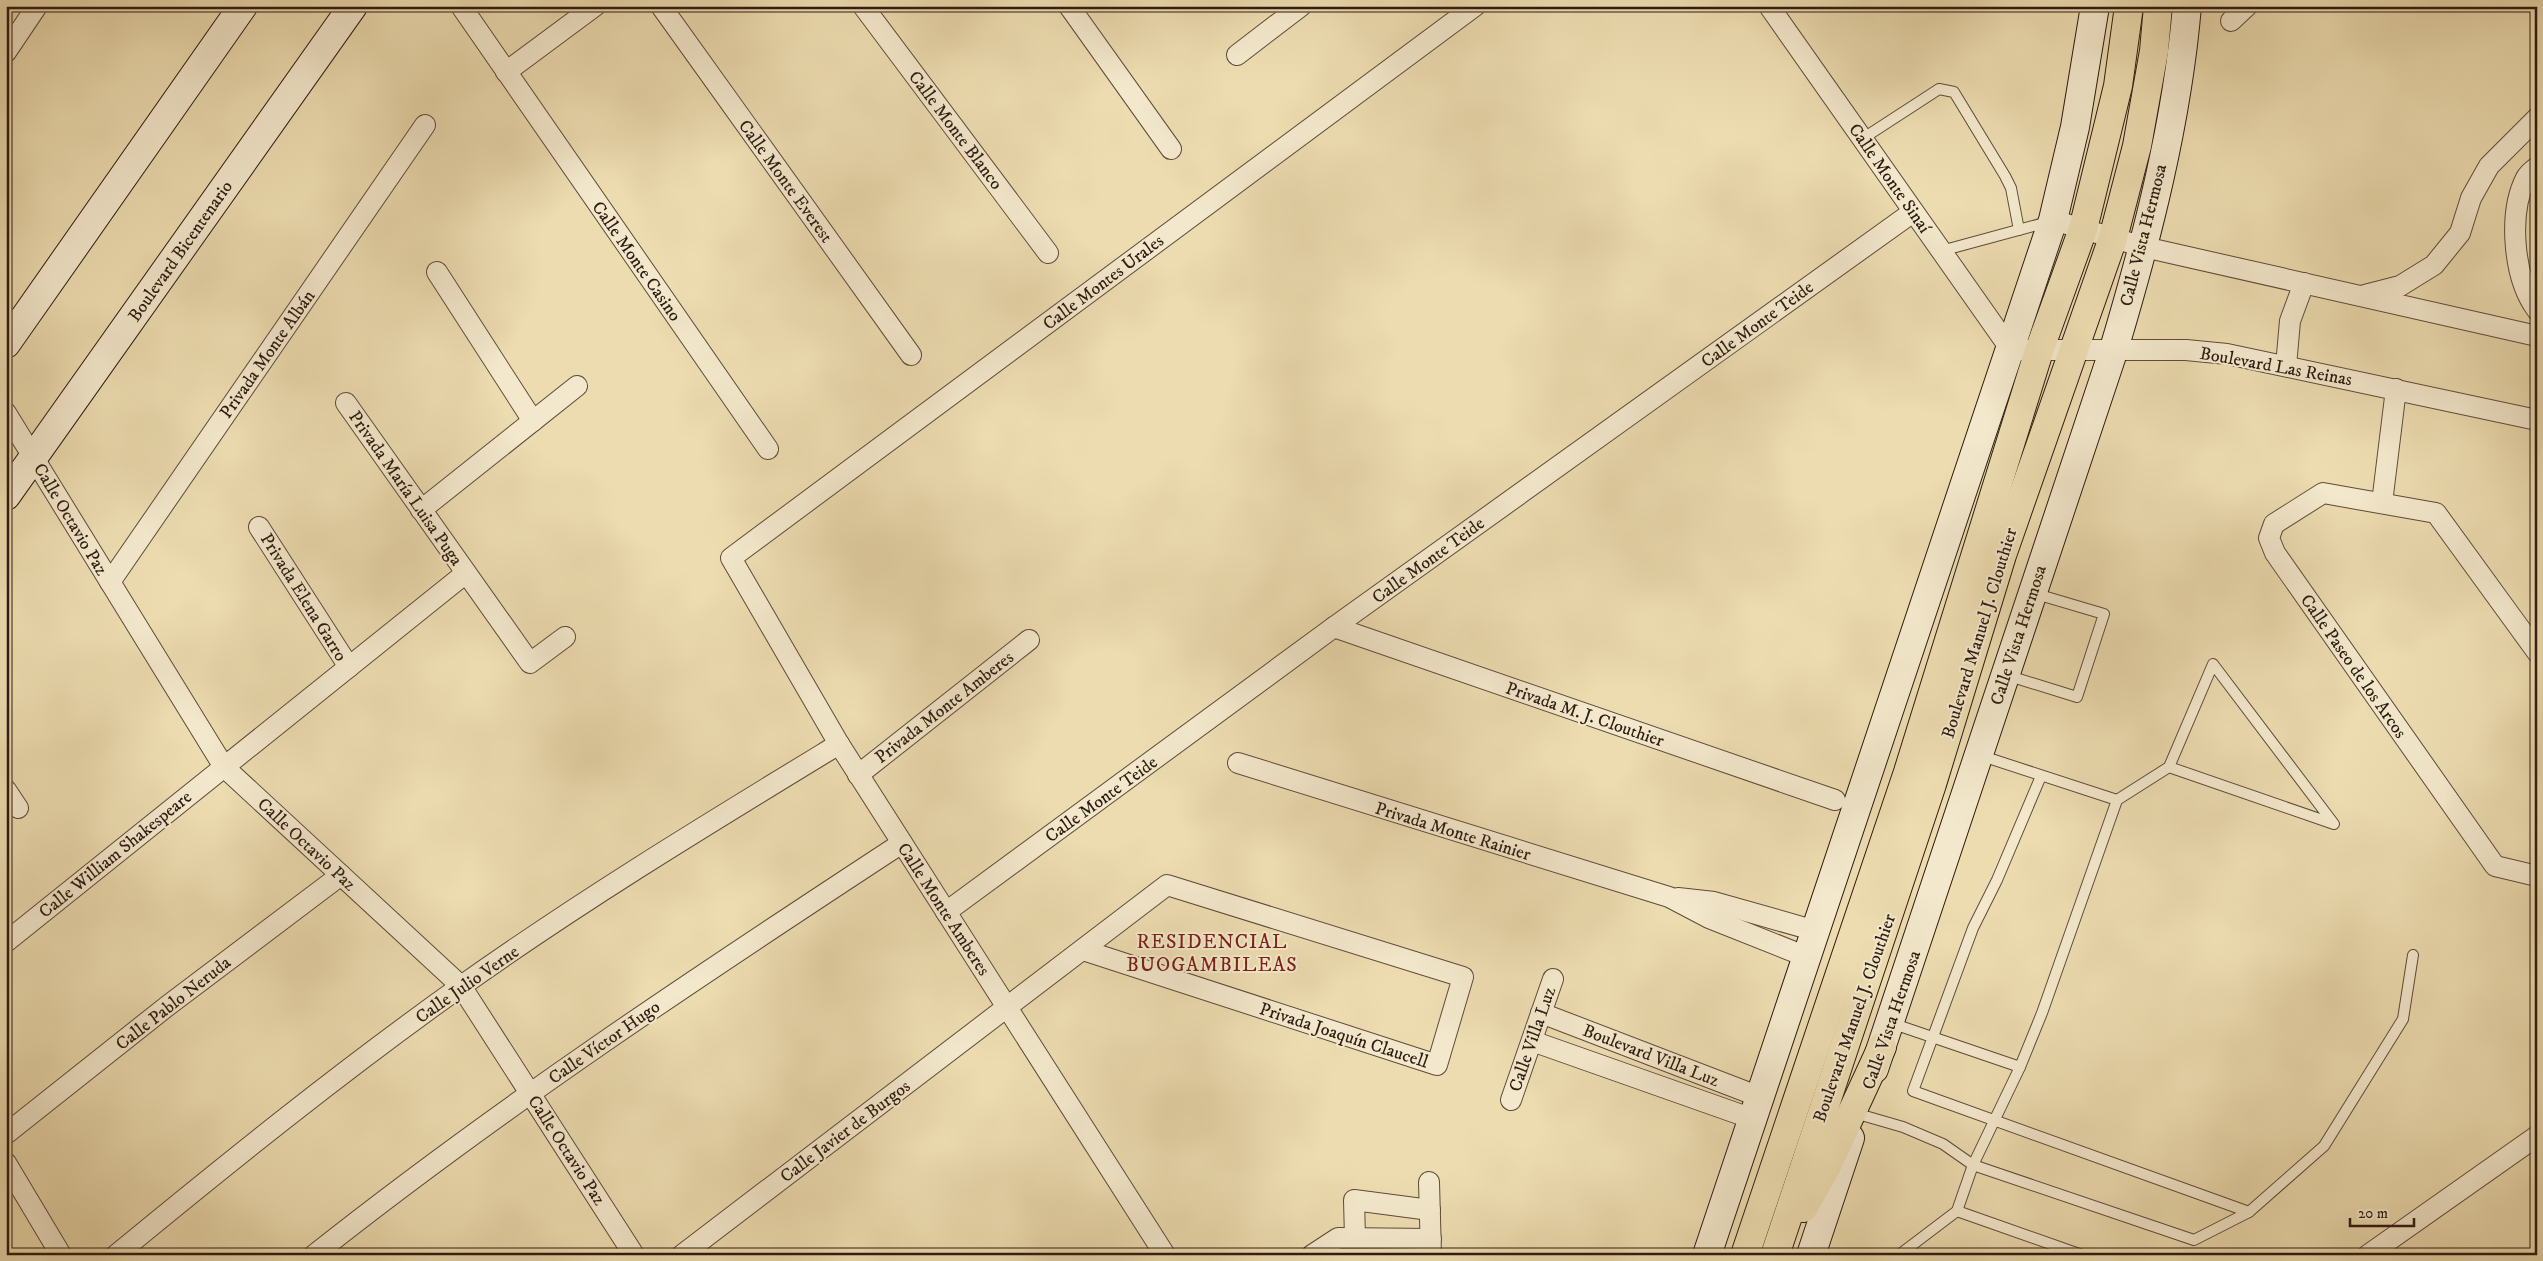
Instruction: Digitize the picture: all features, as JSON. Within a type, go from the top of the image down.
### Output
[{"type":"main road","name":"Boulevard Manuel J. Clouthier","points":[[1745,1255],[1908,772],[2039,351],[2083,229],[2118,86],[2129,6]]},
{"type":"main road","name":"Boulevard Manuel J. Clouthier","points":[[1775,1254],[1932,784],[2002,554],[2075,351],[2113,238],[2137,146],[2154,51],[2158,6]]},
{"type":"main road","points":[[1775,1254],[1827,1166],[1886,1035]]},
{"type":"street","points":[[6,52],[37,6]]},
{"type":"street","points":[[6,344],[243,6]]},
{"type":"street","name":"Boulevard Bicentenario","points":[[6,496],[354,6]]},
{"type":"street","name":"Calle Monte Casino","points":[[461,6],[768,449]]},
{"type":"street","points":[[506,72],[595,6]]},
{"type":"street","name":"Calle Monte Everest","points":[[661,6],[911,355]]},
{"type":"street","name":"Calle Monte Blanco","points":[[864,6],[1048,253]]},
{"type":"street","points":[[1069,6],[1171,149]]},
{"type":"street","points":[[1237,55],[1301,6]]},
{"type":"street","name":"Calle Montes Urales","points":[[731,558],[1475,6]]},
{"type":"street","name":"Calle Monte Sinaí","points":[[1769,6],[2011,350]]},
{"type":"street","points":[[1707,1255],[2053,220],[2075,127],[2095,6]]},
{"type":"street","name":"Calle Vista Hermosa","points":[[1811,1255],[1979,755],[2112,352],[2144,247],[2183,56],[2187,6]]},
{"type":"street","points":[[2231,20],[2248,6]]},
{"type":"street","points":[[2360,296],[2400,286],[2434,264],[2460,233],[2471,198],[2489,166],[2537,118]]},
{"type":"street","name":"Privada Monte Albán","points":[[110,582],[425,125]]},
{"type":"street","points":[[2537,167],[2526,177],[2514,221],[2517,266],[2537,310]]},
{"type":"street","name":"Calle Monte Teide","points":[[946,912],[1334,627],[1913,212]]},
{"type":"street","points":[[2053,220],[2144,247],[2537,336]]},
{"type":"street","points":[[437,272],[533,421]]},
{"type":"street","points":[[2286,366],[2290,321],[2304,283]]},
{"type":"street","name":"Boulevard Las Reinas","points":[[2011,350],[2112,352],[2186,350],[2219,353],[2537,420]]},
{"type":"street","points":[[421,510],[577,386]]},
{"type":"street","points":[[2382,504],[2396,389]]},
{"type":"street","name":"Privada María Luisa Puga","points":[[346,404],[466,573]]},
{"type":"street","name":"Calle Octavio Paz","points":[[6,413],[224,767],[461,986],[634,1255]]},
{"type":"street","name":"Calle Paseo de los Arcos","points":[[2537,652],[2436,513],[2323,493],[2274,524],[2269,538],[2275,553],[2495,866],[2537,876]]},
{"type":"street","name":"Privada Elena Garro","points":[[259,527],[349,667]]},
{"type":"street","name":"Calle Monte Amberes","points":[[731,558],[839,744],[1165,1255]]},
{"type":"street","points":[[224,767],[466,573],[530,663],[566,638]]},
{"type":"street","name":"Privada M. J. Clouthier","points":[[1334,627],[1835,800]]},
{"type":"street","name":"Privada Monte Amberes","points":[[858,774],[1029,640]]},
{"type":"street","name":"Calle Julio Verne","points":[[116,1255],[267,1131],[461,986],[647,861],[839,744]]},
{"type":"street","name":"Privada Monte Rainier","points":[[1238,763],[1669,897],[1709,918],[1807,957]]},
{"type":"street","name":"Calle William Shakespeare","points":[[6,942],[224,767]]},
{"type":"street","points":[[6,790],[18,808]]},
{"type":"street","name":"Calle Víctor Hugo","points":[[314,1255],[530,1093],[714,966],[902,844]]},
{"type":"street","name":"Calle Pablo Neruda","points":[[6,1134],[166,1007],[341,875]]},
{"type":"street","name":"Privada Joaquín Claucell","points":[[1007,1008],[1167,885],[1463,977],[1436,1065],[1083,950]]},
{"type":"street","name":"Privada Monte Rainier","points":[[1669,897],[1714,902],[1816,931]]},
{"type":"street","name":"Calle Villa Luz","points":[[1511,1100],[1553,979]]},
{"type":"street","name":"Calle Javier de Burgos","points":[[682,1255],[1007,1008]]},
{"type":"street","name":"Boulevard Villa Luz","points":[[1541,1014],[1757,1108]]},
{"type":"street","name":"Boulevard Villa Luz","points":[[1532,1041],[1757,1108]]},
{"type":"street","points":[[2368,1255],[2537,1136]]},
{"type":"street","points":[[6,1163],[61,1255]]},
{"type":"street","points":[[1312,1255],[1338,1238],[1355,1238],[1431,1247],[1429,1182]]},
{"type":"street","points":[[1355,1238],[1354,1200],[1430,1210]]},
{"type":"lane","points":[[1862,139],[1939,90],[1954,92],[2011,188],[2019,230]]},
{"type":"lane","points":[[1940,251],[2053,220]]},
{"type":"lane","points":[[2005,675],[2077,697],[2104,614],[2032,593]]},
{"type":"lane","points":[[1899,1255],[1957,1211],[1973,1166],[2020,1067],[2042,1013],[2117,800],[2169,766],[2213,664],[2334,824],[2169,766]]},
{"type":"lane","points":[[1979,755],[2117,800]]},
{"type":"lane","points":[[2041,776],[1997,880],[1973,928],[1913,1091],[2249,1212]]},
{"type":"lane","points":[[1858,1114],[1903,1127],[1943,1144],[1973,1166],[2194,1240],[2249,1212],[2324,1146],[2403,1019],[2413,955]]},
{"type":"lane","points":[[1886,1035],[1933,1037],[2020,1067]]},
{"type":"lane","points":[[1957,1211],[2082,1255]]},
{"type":"district","name":"RESIDENCIAL BUOGAMBILEAS","points":[[1212,952]]}]
